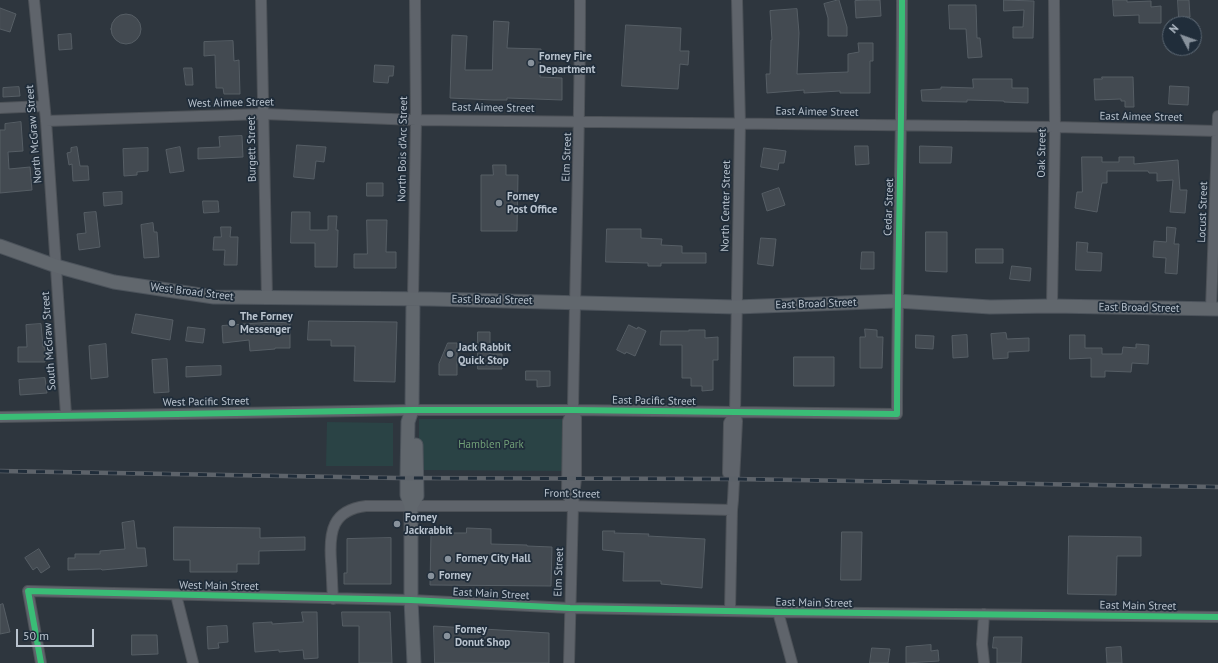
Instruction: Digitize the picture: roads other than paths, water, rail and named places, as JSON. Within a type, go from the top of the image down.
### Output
[{"type":"main road","name":"West Broad Street","points":[[0,246],[56,266],[114,282],[214,297],[413,299]]},
{"type":"main road","name":"East Broad Street","points":[[413,299],[736,307],[897,301],[990,307],[1052,306],[1214,309]]},
{"type":"main road","points":[[413,299],[412,410],[416,420],[411,477],[417,496],[412,506],[411,600],[414,663]]},
{"type":"street","name":"North McGraw Street","points":[[34,0],[46,121],[56,266]]},
{"type":"street","name":"Burgett Street","points":[[261,0],[267,298]]},
{"type":"street","name":"North Bois d’Arc Street","points":[[413,299],[416,120],[415,0]]},
{"type":"street","name":"Elm Street","points":[[570,663],[573,506],[576,478],[576,418],[573,410],[574,302],[580,121],[580,0]]},
{"type":"street","name":"North Center Street","points":[[730,611],[733,500],[729,423],[734,412],[740,123],[737,0]]},
{"type":"street","name":"Cedar Street","points":[[897,414],[897,301],[902,125],[902,0]]},
{"type":"street","name":"Oak Street","points":[[1052,306],[1055,127],[1054,0]]},
{"type":"street","points":[[0,108],[44,106]]},
{"type":"street","name":"West Aimee Street","points":[[46,121],[264,114],[416,120]]},
{"type":"street","name":"Locust Street","points":[[1214,309],[1218,116]]},
{"type":"street","name":"East Aimee Street","points":[[416,120],[1055,127],[1218,131]]},
{"type":"street","name":"South McGraw Street","points":[[56,266],[66,415]]},
{"type":"street","name":"West Pacific Street","points":[[0,417],[412,410]]},
{"type":"street","name":"East Pacific Street","points":[[412,410],[573,410],[897,414]]},
{"type":"street","name":"Front Street","points":[[333,599],[330,548],[331,534],[334,524],[341,516],[347,511],[356,507],[573,506],[732,510]]},
{"type":"street","name":"West Main Street","points":[[41,663],[28,591],[411,600]]},
{"type":"street","points":[[176,595],[193,663]]},
{"type":"street","name":"East Main Street","points":[[411,600],[570,608],[1218,617]]},
{"type":"street","points":[[778,612],[792,663]]},
{"type":"street","points":[[984,614],[982,644],[984,663]]},
{"type":"railway","points":[[0,471],[397,478],[734,479],[1218,487]]},
{"type":"place","name":"Forney Fire Department","points":[[531,63]]},
{"type":"place","name":"Forney Post Office","points":[[499,203]]},
{"type":"place","name":"The Forney Messenger","points":[[232,323]]},
{"type":"place","name":"Jack Rabbit Quick Stop","points":[[450,354]]},
{"type":"place","name":"Forney Jackrabbit","points":[[397,524]]},
{"type":"place","name":"Forney City Hall","points":[[448,559]]},
{"type":"place","name":"Forney","points":[[431,576]]},
{"type":"place","name":"Forney Donut Shop","points":[[447,636]]},
{"type":"park label","name":"Hamblen Park","points":[[491,445]]}]
